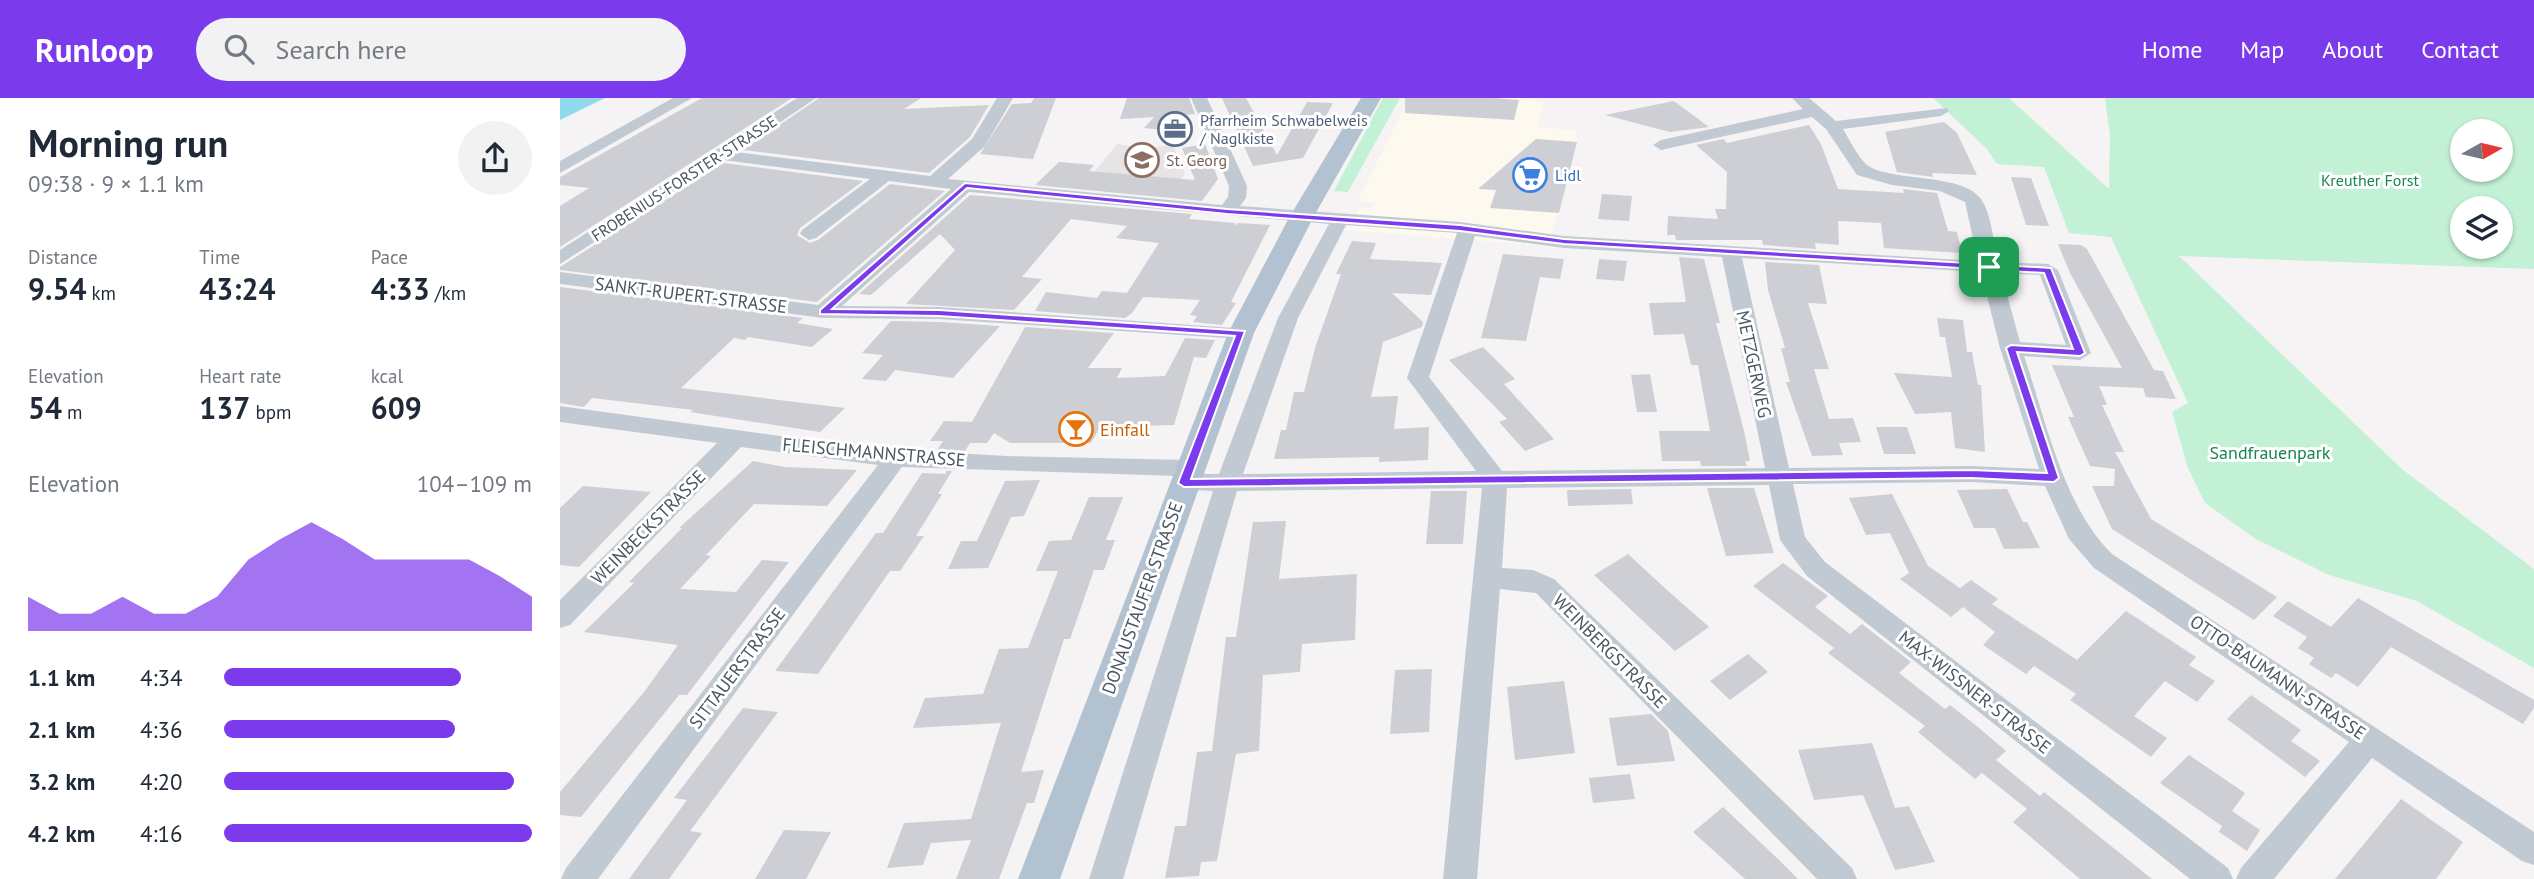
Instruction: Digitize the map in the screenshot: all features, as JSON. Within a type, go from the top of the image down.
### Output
[{"type":"main road","name":"DONAUSTAUFER STRASSE","points":[[1039,879],[1241,333],[1302,216],[1345,147],[1371,98]]},
{"type":"street","points":[[560,169],[684,98]]},
{"type":"street","name":"FROBENIUS-FORSTER-STRASSE","points":[[560,258],[808,98]]},
{"type":"street","points":[[934,182],[979,142],[1005,98]]},
{"type":"street","points":[[1199,98],[1238,186],[1237,198],[1227,212]]},
{"type":"street","points":[[1187,476],[1227,484],[1971,474],[2054,478],[2011,348],[1989,267],[1977,209],[1972,200],[1944,186],[1892,180],[1863,171],[1832,126],[1800,98]]},
{"type":"street","points":[[1661,145],[1816,111]]},
{"type":"street","points":[[1832,126],[1941,111]]},
{"type":"street","points":[[723,155],[965,186],[1227,212],[1468,229],[1564,242],[2048,270],[2080,353],[2011,348]]},
{"type":"street","points":[[810,234],[886,175]]},
{"type":"street","points":[[823,312],[965,186]]},
{"type":"street","points":[[1106,879],[1227,484],[1288,318],[1341,218]]},
{"type":"street","points":[[1460,879],[1495,479],[1418,378],[1468,229]]},
{"type":"street","name":"METZGERWEG","points":[[1731,253],[1777,476]]},
{"type":"street","name":"SANKT-RUPERT-STRASSE","points":[[560,278],[823,312],[939,313],[1241,333]]},
{"type":"street","name":"FLEISCHMANNSTRASSE","points":[[560,414],[652,424],[825,451],[1092,467],[1187,476]]},
{"type":"street","name":"WEINBECKSTRASSE","points":[[560,617],[736,438]]},
{"type":"street","name":"SITTAUERSTRASSE","points":[[578,879],[897,456]]},
{"type":"street","name":"MAX-WISSNER-STRASSE","points":[[1777,476],[1793,540],[1815,569],[2216,879]]},
{"type":"street","name":"OTTO-BAUMANN-STRASSE","points":[[2054,478],[2070,524],[2080,540],[2103,561],[2534,850]]},
{"type":"street","name":"WEINBERGSTRASSE","points":[[1488,578],[1532,580],[1545,586],[1840,879]]},
{"type":"street","points":[[2253,879],[2370,739]]},
{"type":"shaded area","points":[[1409,98],[1527,98],[1544,103],[1538,127],[1575,130],[1577,142],[1559,213],[1547,246],[1346,230],[1360,208],[1371,208],[1374,203],[1357,201]]},
{"type":"shaded area","name":"St. Georg","points":[[1117,144],[1143,148],[1173,145],[1185,174],[1170,193],[1084,185]]},
{"type":"green space","points":[[1383,98],[1400,98],[1348,192],[1334,191]]},
{"type":"green space","points":[[1933,98],[2009,98],[2109,189],[2110,135],[2105,98],[2534,98],[2534,269],[2179,256],[2403,470],[2534,569],[2534,668],[2417,601],[2329,575],[2256,539],[2205,503],[2188,468],[2172,412],[2188,403],[2111,237],[2069,233],[2044,167],[1997,164],[1986,148]]},
{"type":"water","points":[[560,98],[605,98],[560,120]]},
{"type":"building","points":[[702,98],[792,98],[560,247],[560,206],[589,188],[560,185],[560,177]]},
{"type":"building","points":[[819,98],[921,98],[904,109],[989,105],[970,137],[929,173],[743,150]]},
{"type":"building","points":[[1034,98],[1056,98],[1033,159],[980,154],[1012,104],[1031,103]]},
{"type":"building","points":[[1127,98],[1189,98],[1195,114],[1185,115],[1193,133],[1144,128],[1154,117],[1120,119]]},
{"type":"building","points":[[1222,98],[1246,98],[1277,155],[1307,102],[1333,103],[1303,158],[1253,166]]},
{"type":"building","points":[[1405,98],[1519,100],[1514,120],[1405,113]]},
{"type":"building","points":[[1674,101],[1709,127],[1670,132],[1605,115]]},
{"type":"building","points":[[1944,122],[1957,133],[1977,175],[1932,173],[1933,177],[1897,172],[1885,132]]},
{"type":"building","points":[[1809,125],[1821,144],[1838,189],[1904,193],[1903,189],[1937,193],[1948,231],[1957,232],[1962,253],[1884,248],[1881,223],[1838,221],[1839,245],[1815,243],[1816,249],[1763,245],[1762,240],[1676,240],[1675,235],[1667,235],[1668,216],[1718,219],[1715,209],[1726,209],[1727,172],[1696,145],[1723,139],[1727,143]]},
{"type":"building","name":"Lidl","points":[[1536,139],[1577,142],[1559,213],[1490,208],[1496,190],[1478,189]]},
{"type":"building","points":[[1205,144],[1218,179],[1202,201],[1035,185],[1059,162],[1094,165],[1089,171],[1195,180],[1182,148]]},
{"type":"building","points":[[724,163],[863,181],[800,228],[797,235],[810,243],[818,240],[890,184],[945,191],[817,302],[560,270],[560,267]]},
{"type":"building","points":[[2011,177],[2031,178],[2049,226],[2026,225]]},
{"type":"building","points":[[1602,194],[1632,196],[1629,221],[1598,219]]},
{"type":"building","points":[[970,195],[1192,214],[1189,219],[1235,223],[1236,226],[1238,223],[1270,225],[1231,302],[1236,303],[1222,325],[1193,322],[1197,316],[1190,315],[1200,300],[1143,297],[1125,318],[1035,311],[1046,292],[1097,298],[1102,291],[1127,293],[1159,243],[1116,238],[1127,226],[1071,219],[1022,277],[1042,279],[1014,310],[906,304],[955,250],[940,234],[871,295],[859,294]]},
{"type":"building","points":[[1352,241],[1376,243],[1370,259],[1442,263],[1431,295],[1392,293],[1423,322],[1422,327],[1383,342],[1371,397],[1398,396],[1394,429],[1429,427],[1428,460],[1379,462],[1379,457],[1274,459],[1281,430],[1286,430],[1294,392],[1304,392],[1315,348],[1341,274],[1336,274]]},
{"type":"building","points":[[2058,244],[2081,245],[2087,249],[2154,370],[2163,371],[2176,399],[2146,397],[2143,388],[2099,386],[2107,405],[2102,405],[2124,452],[2115,452],[2151,519],[2277,597],[2254,620],[2112,529],[2092,486],[2114,486],[2115,469],[2090,466],[2068,417],[2074,417],[2052,365],[2122,368],[2070,273]]},
{"type":"building","points":[[1503,254],[1564,259],[1560,279],[1540,277],[1526,341],[1481,338]]},
{"type":"building","points":[[1679,257],[1704,259],[1720,323],[1716,323],[1744,431],[1750,461],[1745,461],[1747,466],[1701,466],[1700,461],[1662,461],[1659,431],[1710,431],[1698,365],[1691,365],[1684,334],[1654,335],[1649,303],[1686,302]]},
{"type":"building","points":[[1599,259],[1627,261],[1624,281],[1596,279]]},
{"type":"building","points":[[1765,262],[1819,265],[1827,304],[1808,303],[1829,369],[1814,369],[1829,419],[1853,418],[1861,442],[1839,443],[1843,455],[1812,456],[1786,382],[1790,382],[1781,348],[1785,348],[1768,290]]},
{"type":"building","points":[[560,287],[803,318],[797,323],[833,329],[812,347],[748,337],[745,340],[734,338],[681,388],[845,408],[820,432],[690,412],[693,410],[592,398],[584,407],[560,403]]},
{"type":"building","points":[[1937,318],[1963,320],[1967,352],[1972,352],[1978,385],[1981,385],[1985,452],[1955,448],[1951,412],[1915,414],[1894,373],[1952,377],[1945,337],[1940,337]]},
{"type":"building","points":[[891,321],[1000,326],[953,378],[895,370],[886,381],[862,379],[883,355],[862,353]]},
{"type":"building","points":[[1025,327],[1114,333],[1088,368],[1122,368],[1117,378],[1165,376],[1185,338],[1215,340],[1206,358],[1194,357],[1174,425],[1100,427],[1091,443],[1010,443],[994,433],[987,443],[970,443],[965,451],[938,449],[943,441],[930,441],[944,421],[972,422]]},
{"type":"building","points":[[1483,347],[1515,379],[1504,384],[1554,439],[1525,451],[1499,422],[1507,419],[1449,360]]},
{"type":"building","points":[[1650,374],[1657,412],[1637,412],[1631,375]]},
{"type":"building","points":[[1876,427],[1907,427],[1916,454],[1884,454]]},
{"type":"building","points":[[753,461],[785,467],[857,470],[827,506],[754,504],[706,555],[711,556],[680,589],[736,592],[762,560],[789,562],[687,695],[679,695],[581,817],[560,815],[560,792],[644,692],[678,645],[584,632],[634,583],[629,582],[682,528],[679,528]]},
{"type":"building","points":[[946,471],[952,471],[938,494],[942,494],[916,536],[924,536],[900,571],[890,571],[818,674],[775,671],[876,533],[883,533],[922,473],[946,474]]},
{"type":"building","points":[[1040,480],[1024,516],[1011,517],[988,568],[948,569],[961,541],[977,541],[1005,481]]},
{"type":"building","points":[[583,486],[651,492],[579,567],[560,565],[560,508]]},
{"type":"building","points":[[1707,488],[1754,488],[1774,553],[1726,556]]},
{"type":"building","points":[[1631,489],[1633,504],[1568,506],[1567,490]]},
{"type":"building","points":[[2007,489],[2023,522],[2027,522],[2040,548],[2004,549],[1995,528],[1974,528],[1957,490]]},
{"type":"building","points":[[1431,491],[1467,491],[1463,544],[1426,544]]},
{"type":"building","points":[[1892,494],[1928,566],[1960,588],[1971,580],[1998,599],[1992,604],[2077,660],[2126,611],[2196,657],[2189,665],[2215,681],[2197,702],[2165,681],[2134,716],[2167,738],[2151,757],[2070,700],[2076,694],[2034,666],[2026,674],[1983,645],[1995,632],[1963,607],[1951,617],[1900,579],[1909,573],[1890,533],[1866,535],[1849,498]]},
{"type":"building","points":[[1089,497],[1123,497],[1106,540],[1115,540],[1104,570],[1094,570],[1070,639],[1064,639],[1021,772],[1044,770],[1034,803],[1027,803],[999,879],[956,879],[971,840],[931,843],[923,865],[887,868],[904,823],[971,819],[1001,723],[913,728],[925,698],[983,694],[999,649],[1028,648],[1058,571],[1036,571],[1049,541],[1071,540]]},
{"type":"building","points":[[1286,521],[1279,579],[1357,574],[1355,640],[1302,644],[1300,672],[1263,675],[1259,751],[1236,754],[1217,861],[1201,862],[1199,876],[1165,878],[1175,826],[1186,826],[1197,752],[1212,751],[1226,637],[1236,637],[1253,522]]},
{"type":"building","points":[[1628,554],[1709,627],[1675,651],[1594,575]]},
{"type":"building","points":[[1783,563],[1828,596],[1815,607],[1850,634],[1862,624],[1911,662],[1899,673],[1945,709],[1950,705],[1978,727],[2006,751],[1996,760],[2040,796],[2044,792],[2152,879],[2080,879],[2013,822],[2027,809],[1982,773],[1975,779],[1918,732],[1925,726],[1828,653],[1834,648],[1753,586]]},
{"type":"building","points":[[2358,598],[2534,700],[2534,708],[2523,724],[2391,647],[2358,687],[2336,673],[2331,678],[2309,664],[2314,658],[2298,648],[2307,637],[2273,616],[2288,601],[2331,627]]},
{"type":"building","points":[[1748,654],[1768,672],[1730,700],[1710,681]]},
{"type":"building","points":[[1432,669],[1429,732],[1390,734],[1395,670]]},
{"type":"building","points":[[1564,681],[1575,753],[1515,760],[1507,687]]},
{"type":"building","points":[[2251,695],[2301,730],[2291,741],[2320,761],[2305,777],[2227,719]]},
{"type":"building","points":[[743,708],[778,712],[690,831],[702,833],[669,879],[629,879],[687,800],[674,798]]},
{"type":"building","points":[[1651,714],[1668,731],[1675,761],[1617,766],[1609,718]]},
{"type":"building","points":[[1872,743],[1895,808],[1909,806],[1935,862],[1895,870],[1863,795],[1814,800],[1798,750]]},
{"type":"building","points":[[2189,755],[2245,793],[2232,811],[2260,830],[2247,851],[2219,832],[2222,826],[2160,783]]},
{"type":"building","points":[[1630,774],[1635,799],[1593,803],[1589,778]]},
{"type":"building","points":[[2401,799],[2463,842],[2436,879],[2335,879]]},
{"type":"building","points":[[1723,807],[1798,879],[1745,879],[1693,832]]},
{"type":"building","points":[[784,830],[831,832],[806,879],[755,879]]},
{"type":"place","name":"Pfarrheim Schwabelweis / Naglkiste","points":[[1175,129]]},
{"type":"place","name":"St. Georg","points":[[1142,160]]},
{"type":"place","name":"Lidl","points":[[1530,175]]},
{"type":"place","name":"Einfall","points":[[1076,429]]},
{"type":"route","points":[[965,186],[1227,212],[1460,228],[1564,242],[1989,267],[2048,270],[2080,353],[2011,348],[2054,478],[1971,474],[1184,483],[1241,333],[939,313],[823,312],[965,186]]},
{"type":"park label","name":"Kreuther Forst","points":[[2370,180]]},
{"type":"park label","name":"Sandfrauenpark","points":[[2270,452]]}]
